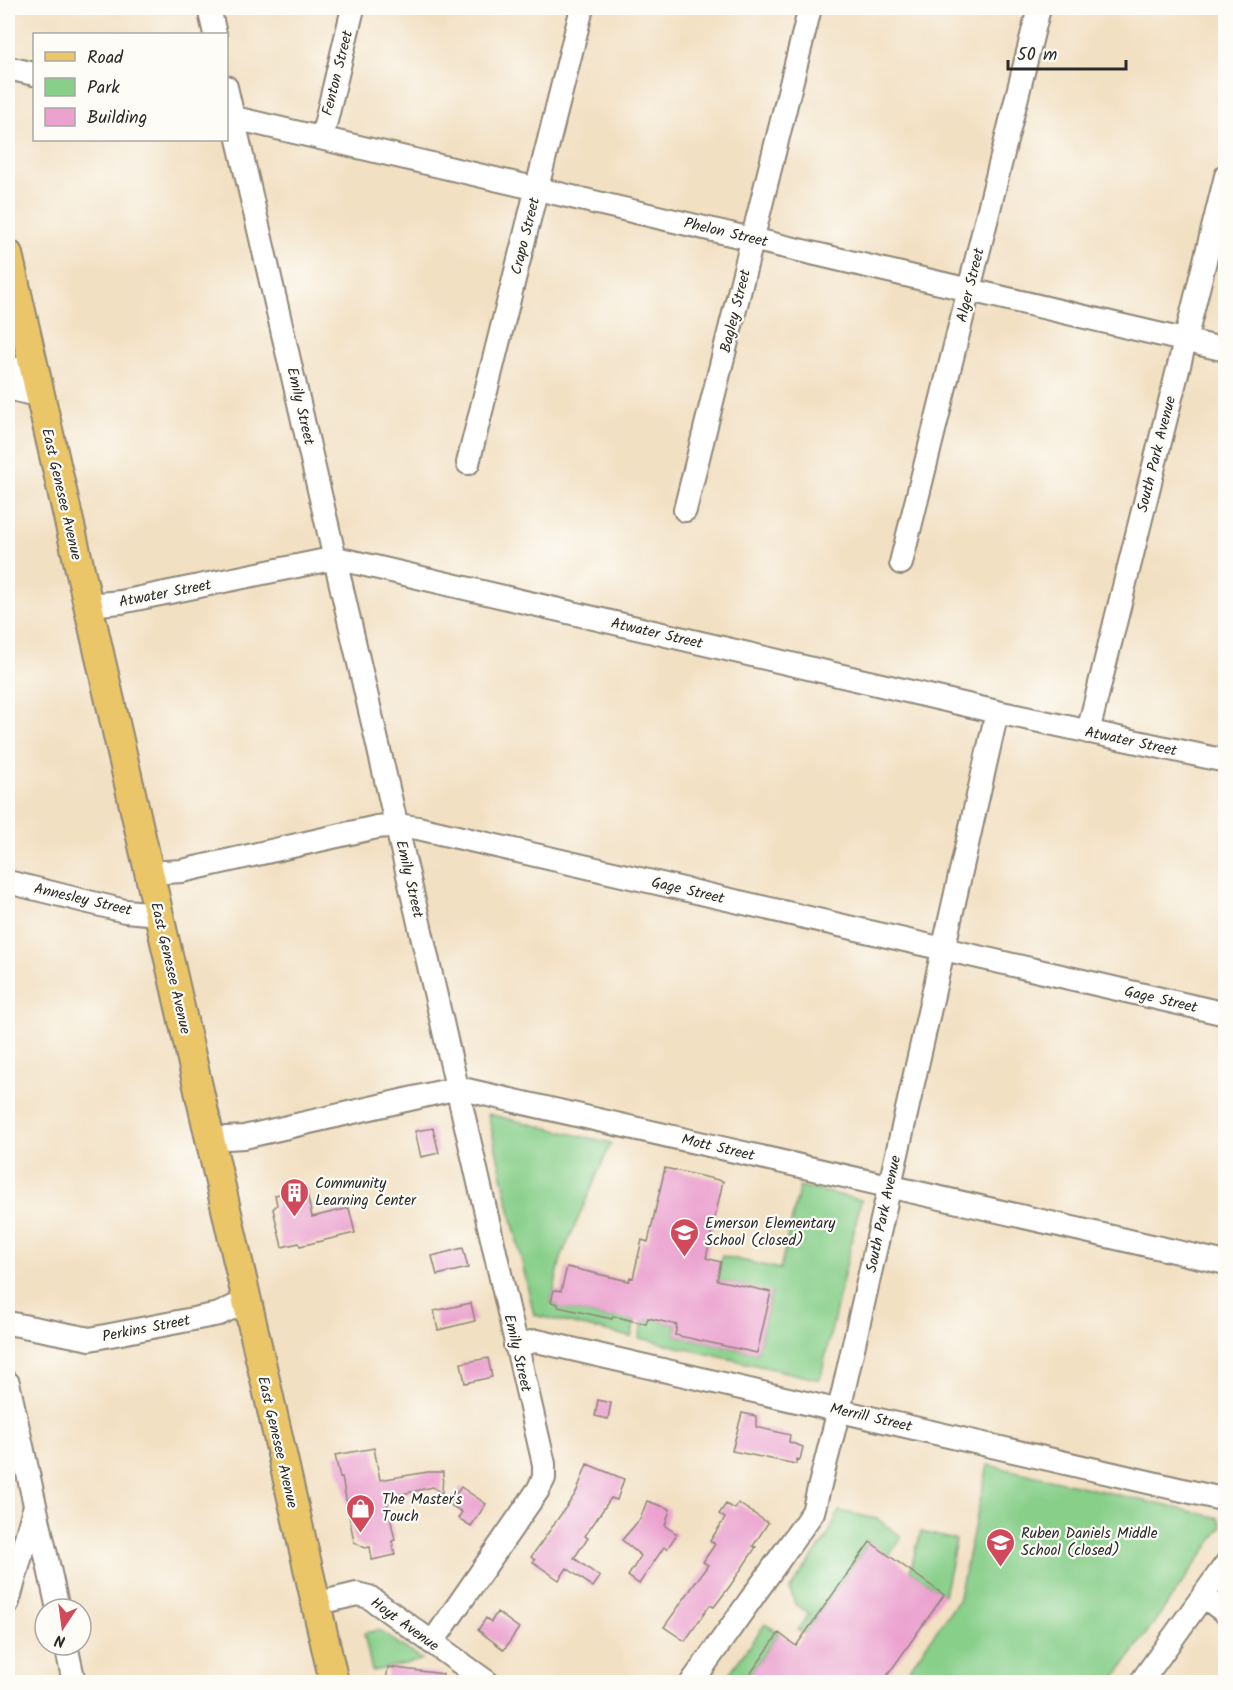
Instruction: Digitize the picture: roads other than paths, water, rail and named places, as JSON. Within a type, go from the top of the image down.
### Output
[{"type":"main road","name":"East Genesee Avenue","points":[[8,254],[27,379],[88,605],[334,1683]]},
{"type":"street","points":[[209,8],[215,33]]},
{"type":"street","name":"Fenton Street","points":[[322,138],[353,8]]},
{"type":"street","name":"Crapo Street","points":[[468,463],[582,8]]},
{"type":"street","name":"Bagley Street","points":[[685,510],[810,8]]},
{"type":"street","name":"Alger Street","points":[[901,563],[1039,8]]},
{"type":"street","points":[[8,68],[33,74]]},
{"type":"street","name":"Emily Street","points":[[228,102],[336,558],[544,1464],[544,1478],[432,1643]]},
{"type":"street","name":"Phelon Street","points":[[230,117],[1226,350]]},
{"type":"street","name":"South Park Avenue","points":[[1089,732],[1226,176]]},
{"type":"street","points":[[8,388],[27,379]]},
{"type":"street","name":"Atwater Street","points":[[88,605],[122,602],[336,558],[997,712],[1226,761]]},
{"type":"street","name":"South Park Avenue","points":[[692,1683],[813,1512],[840,1410],[997,712]]},
{"type":"street","name":"Gage Street","points":[[148,873],[182,871],[377,827],[397,825],[1226,1014]]},
{"type":"street","name":"Annesley Street","points":[[8,882],[125,911],[159,915]]},
{"type":"street","name":"Mott Street","points":[[210,1139],[244,1137],[458,1088],[1226,1263]]},
{"type":"street","name":"Perkins Street","points":[[8,1323],[90,1339],[219,1314],[246,1301]]},
{"type":"street","name":"Merrill Street","points":[[515,1345],[537,1341],[1226,1500]]},
{"type":"street","points":[[8,1383],[55,1597]]},
{"type":"street","points":[[8,1602],[35,1504]]},
{"type":"street","points":[[1217,1581],[1226,1612]]},
{"type":"street","points":[[1141,1683],[1217,1581]]},
{"type":"street","name":"Hoyt Avenue","points":[[315,1604],[357,1594],[369,1597],[487,1683]]},
{"type":"street","points":[[69,1657],[74,1683]]},
{"type":"place","name":"Community Learning Center","points":[[294,1218]]},
{"type":"place","name":"Emerson Elementary School (closed)","points":[[684,1258]]},
{"type":"place","name":"The Master's Touch","points":[[361,1534]]},
{"type":"place","name":"Ruben Daniels Middle School (closed)","points":[[1000,1568]]}]
